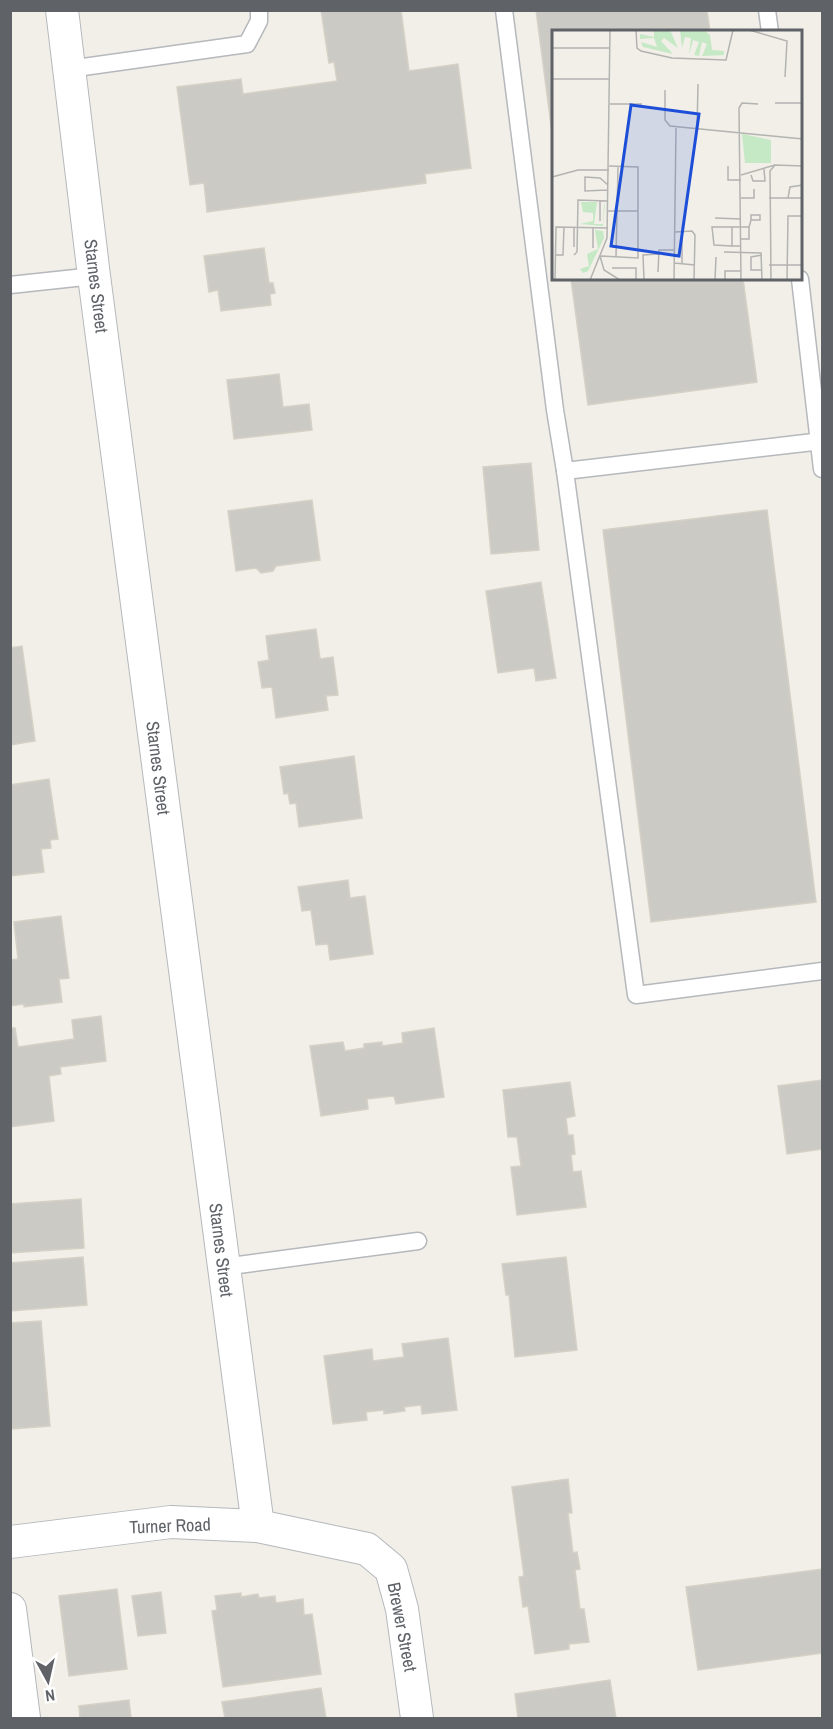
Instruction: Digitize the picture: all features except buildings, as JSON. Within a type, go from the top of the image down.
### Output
[{"type":"street","name":"Starnes Street","points":[[62,10],[94,276],[258,1526]]},
{"type":"street","name":"Turner Road","points":[[10,1542],[171,1522],[258,1526],[328,1540]]},
{"type":"street","name":"Brewer Street","points":[[328,1540],[367,1549],[391,1569],[402,1608],[417,1719]]},
{"type":"street","points":[[10,1609],[24,1719]]},
{"type":"lane","points":[[69,69],[247,44],[259,21],[259,10]]},
{"type":"lane","points":[[504,10],[555,410],[636,995],[822,971]]},
{"type":"lane","points":[[768,10],[770,30]]},
{"type":"lane","points":[[10,285],[94,276]]},
{"type":"lane","points":[[800,280],[821,442],[822,469]]},
{"type":"lane","points":[[565,471],[821,442]]},
{"type":"lane","points":[[224,1267],[418,1241]]}]
